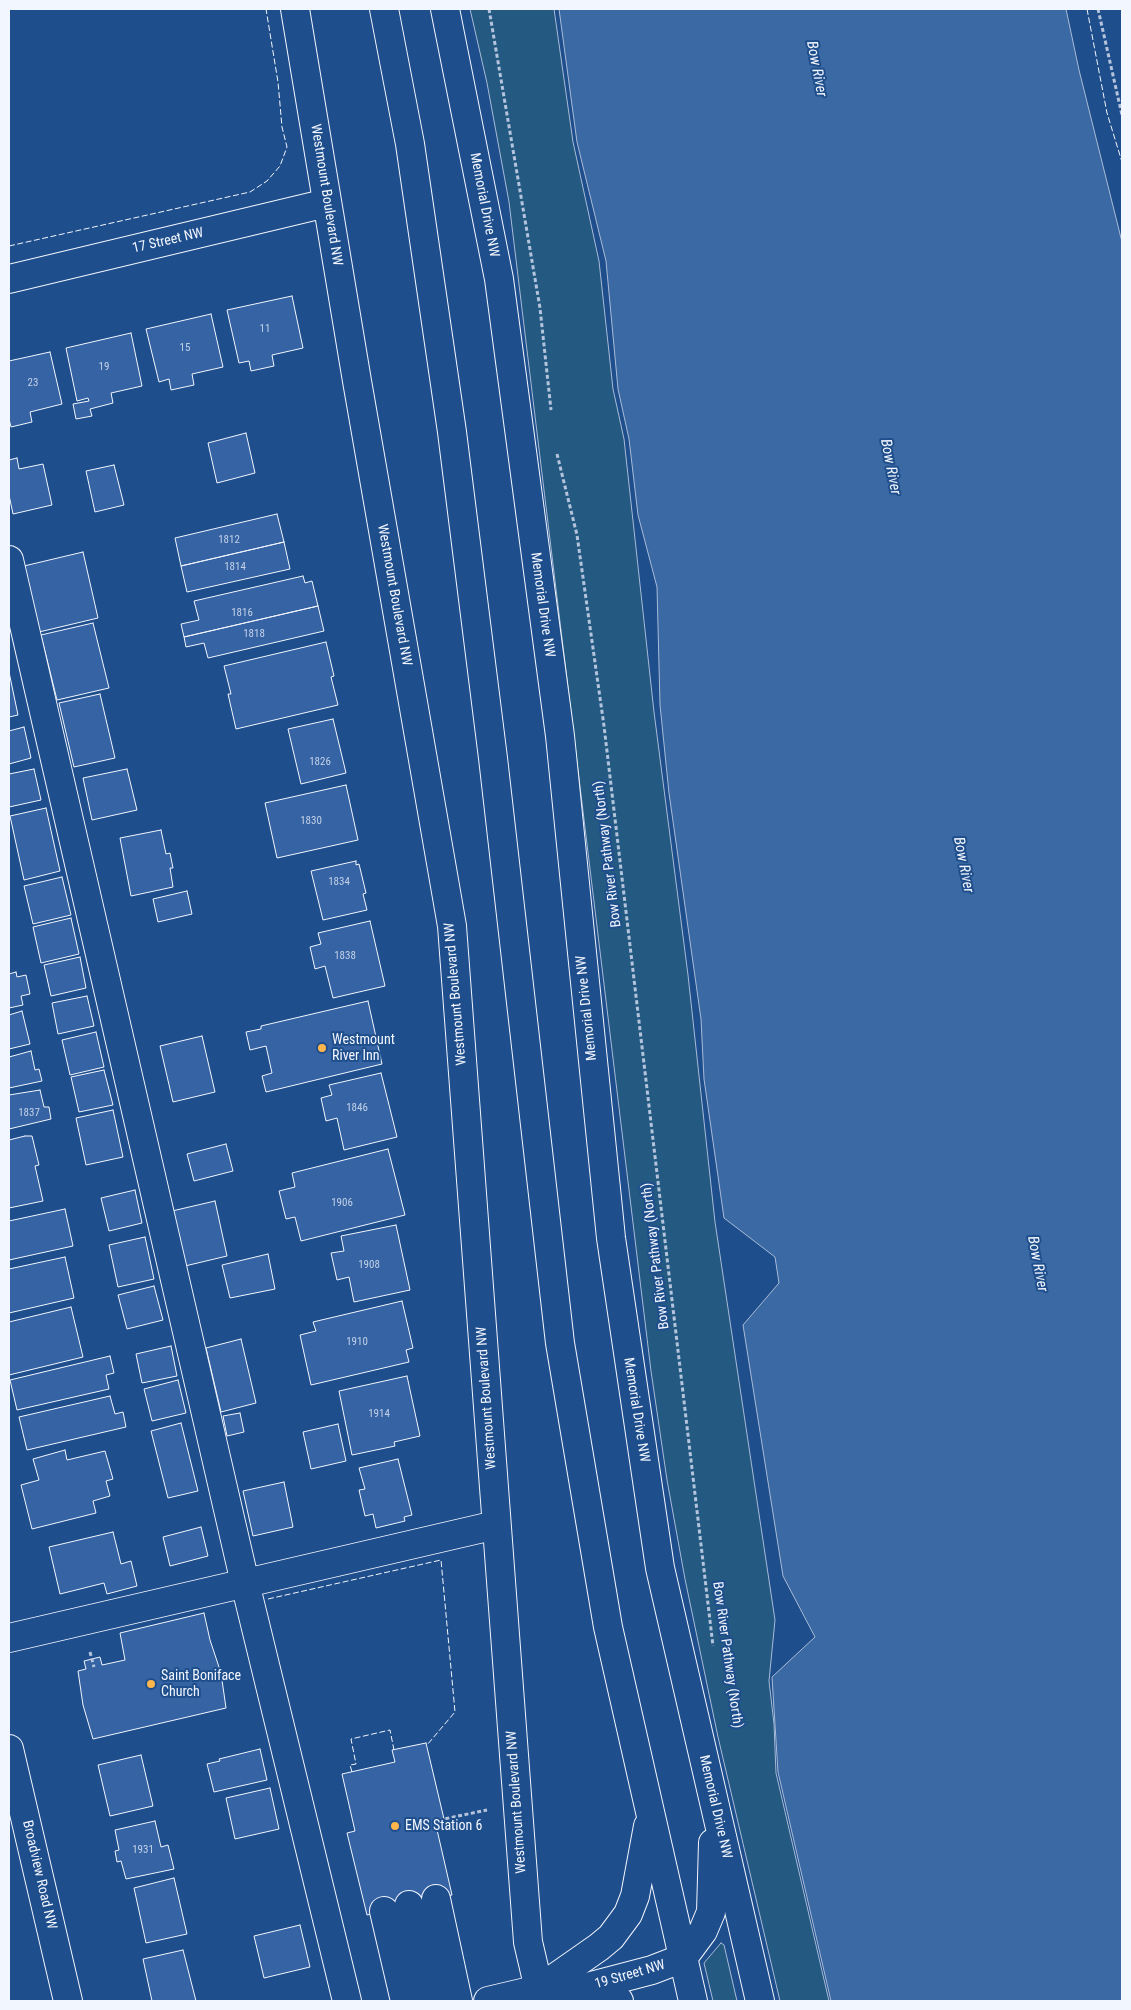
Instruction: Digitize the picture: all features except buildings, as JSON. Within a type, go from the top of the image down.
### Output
[{"type":"main road","name":"Westmount Boulevard NW","points":[[296,9],[356,381],[452,926],[528,1942],[539,1989]]},
{"type":"main road","points":[[384,9],[410,144],[452,432],[495,778],[560,1343],[608,1627],[693,2001]]},
{"type":"main road","name":"Memorial Drive NW","points":[[445,9],[499,279],[560,736],[615,1267],[660,1568],[760,2001]]},
{"type":"main road","name":"17 Street NW","points":[[9,279],[327,203]]},
{"type":"main road","points":[[9,560],[245,1583],[347,2001]]},
{"type":"main road","points":[[9,1638],[496,1525]]},
{"type":"main road","name":"Broadview Road NW","points":[[9,1749],[68,2001]]},
{"type":"main road","points":[[683,1958],[703,1931],[711,1912],[715,1807]]},
{"type":"main road","points":[[539,1989],[611,1937],[628,1914],[635,1896],[650,1815]]},
{"type":"main road","points":[[436,1899],[458,2001]]},
{"type":"main road","points":[[405,2001],[397,1908],[430,2001]]},
{"type":"main road","name":"19 Street NW","points":[[488,2001],[539,1989],[572,1992],[652,1970],[683,1958]]},
{"type":"main road","points":[[572,1992],[620,2001]]},
{"type":"path","points":[[1098,9],[1122,115]]},
{"type":"path","name":"Bow River Pathway (North)","points":[[569,503],[577,535],[604,726],[714,1652]]},
{"type":"path","points":[[92,1657],[94,1667]]},
{"type":"path","points":[[439,1820],[482,1811]]},
{"type":"shaded area","points":[[470,9],[554,9],[573,142],[599,261],[613,389],[624,439],[654,712],[688,975],[715,1222],[775,1620],[769,1681],[774,1724],[776,1773],[829,2001],[780,2001],[718,1737],[685,1579],[667,1480],[651,1371],[509,202],[487,83]]},
{"type":"shaded area","points":[[721,1943],[724,1945],[737,2001],[713,2001],[704,1963]]},
{"type":"water","name":"Bow River","points":[[559,9],[1066,9],[1079,70],[1122,242],[1122,2001],[831,2001],[778,1772],[772,1677],[815,1637],[783,1576],[743,1325],[779,1283],[775,1257],[724,1218],[704,1079],[701,1019],[669,793],[660,705],[657,587],[638,515],[629,439],[618,389],[606,261],[577,142]]},
{"type":"fence","points":[[9,246],[250,192],[267,181],[280,166],[287,147],[282,127],[278,82],[266,9]]},
{"type":"fence","points":[[1087,9],[1107,113],[1122,162]]},
{"type":"fence","points":[[268,1599],[441,1560],[455,1712],[427,1745]]},
{"type":"fence","points":[[352,1772],[350,1765],[356,1764],[351,1739],[390,1730],[394,1750]]},
{"type":"place","name":"Westmount River Inn","points":[[322,1048]]},
{"type":"place","name":"Saint Boniface Church","points":[[151,1684]]},
{"type":"place","name":"EMS Station 6","points":[[395,1826]]}]
